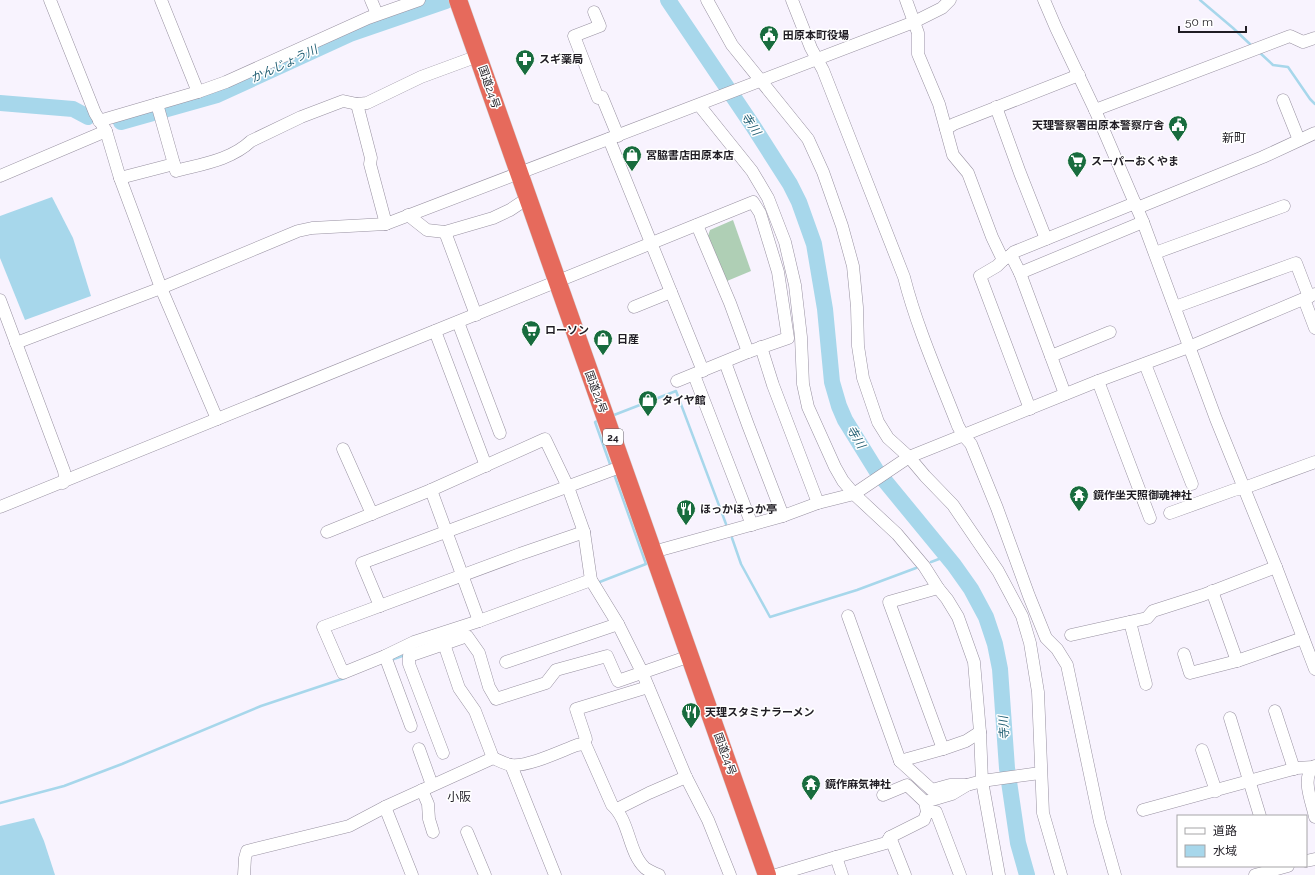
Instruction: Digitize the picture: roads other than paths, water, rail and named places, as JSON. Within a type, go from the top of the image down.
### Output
[{"type":"highway","name":"国道24号","points":[[458,0],[767,875]]},
{"type":"street","points":[[50,0],[94,113],[106,131],[120,178],[161,288],[217,419]]},
{"type":"street","points":[[161,0],[198,92]]},
{"type":"street","points":[[371,0],[377,14]]},
{"type":"street","points":[[99,120],[159,109],[226,82],[377,14],[419,0]]},
{"type":"street","points":[[707,0],[732,45],[760,82],[808,138],[823,172],[842,226],[853,266],[857,307],[858,346],[863,378],[878,422],[888,438],[953,505],[998,571],[1022,616],[1030,644],[1038,692],[1039,773],[1043,812],[1061,875]]},
{"type":"street","points":[[792,0],[811,48],[818,59],[904,277],[910,302],[924,341],[963,435],[971,444],[1046,638],[1057,649],[1067,665],[1100,822],[1115,875]]},
{"type":"street","points":[[906,0],[918,33],[918,54],[938,104],[953,155],[968,173],[992,237],[1020,273],[1065,394]]},
{"type":"street","points":[[16,342],[161,288],[298,231],[312,228],[386,224],[914,22],[942,8],[950,0]]},
{"type":"street","points":[[1044,0],[1095,110],[1143,222],[1216,419],[1276,567],[1315,669]]},
{"type":"street","points":[[594,12],[600,26],[574,36],[598,98],[602,96],[614,138],[651,244],[671,292],[752,525]]},
{"type":"street","points":[[1095,110],[1290,36],[1303,42],[1315,38]]},
{"type":"street","points":[[159,109],[176,171],[224,158],[243,148],[251,141],[308,115],[343,102],[357,104],[367,103],[421,77],[478,56]]},
{"type":"street","points":[[946,129],[996,107],[1079,75]]},
{"type":"street","points":[[1283,100],[1299,140]]},
{"type":"street","points":[[357,104],[371,158],[370,164],[386,224]]},
{"type":"street","points":[[700,104],[752,171],[768,198],[785,242],[795,284],[801,337],[803,384],[808,407],[835,467],[843,481],[857,493],[897,534],[924,566],[958,617],[974,662],[984,780],[998,875]]},
{"type":"street","points":[[996,107],[1046,239]]},
{"type":"street","points":[[0,176],[106,131]]},
{"type":"street","points":[[1030,409],[980,276],[997,266],[1014,252],[1263,157],[1315,133]]},
{"type":"street","points":[[120,178],[174,164]]},
{"type":"street","points":[[408,215],[427,230],[445,232],[493,218],[510,210],[528,198]]},
{"type":"street","points":[[0,507],[753,202],[760,213],[778,272],[788,338],[748,352],[677,381]]},
{"type":"street","points":[[1155,253],[1284,206]]},
{"type":"street","points":[[1020,273],[1143,222]]},
{"type":"street","points":[[697,225],[730,303],[748,352]]},
{"type":"street","points":[[445,232],[476,315]]},
{"type":"street","points":[[1175,307],[1296,264],[1309,297],[1315,328]]},
{"type":"street","points":[[634,307],[671,292]]},
{"type":"street","points":[[653,552],[752,525],[783,516],[818,503],[857,493],[907,458],[1098,381],[1189,347],[1309,297]]},
{"type":"street","points":[[0,300],[64,471],[65,477],[63,482]]},
{"type":"street","points":[[458,322],[500,433]]},
{"type":"street","points":[[435,331],[486,466]]},
{"type":"street","points":[[1051,356],[1110,332]]},
{"type":"street","points":[[761,347],[773,385],[818,503]]},
{"type":"street","points":[[725,362],[783,516]]},
{"type":"street","points":[[1145,364],[1192,484]]},
{"type":"street","points":[[1098,381],[1150,518]]},
{"type":"street","points":[[327,532],[431,490],[545,439],[568,488],[584,532],[591,580],[618,624],[642,672],[686,777],[708,820],[730,875]]},
{"type":"street","points":[[343,449],[372,514]]},
{"type":"street","points":[[1170,513],[1234,490],[1314,465]]},
{"type":"street","points":[[380,606],[362,563],[568,488],[623,466]]},
{"type":"street","points":[[431,490],[479,621]]},
{"type":"street","points":[[584,532],[520,554],[323,628],[343,673],[385,656],[414,642],[479,621],[591,580]]},
{"type":"street","points":[[1071,635],[1147,618],[1153,611],[1276,567]]},
{"type":"street","points":[[938,588],[888,602],[943,749]]},
{"type":"street","points":[[1212,591],[1236,661]]},
{"type":"street","points":[[848,616],[900,761],[932,790],[950,786],[967,785],[984,780],[1039,773]]},
{"type":"street","points":[[1130,622],[1146,684]]},
{"type":"street","points":[[506,662],[618,624]]},
{"type":"street","points":[[443,753],[409,664],[409,656],[467,636],[479,653],[489,687],[496,699],[546,683],[556,670],[607,656],[618,681],[690,656]]},
{"type":"street","points":[[1184,654],[1190,673],[1236,661],[1303,638]]},
{"type":"street","points":[[444,644],[459,688],[475,711],[493,758]]},
{"type":"street","points":[[385,656],[411,726]]},
{"type":"street","points":[[583,744],[586,739],[576,709],[648,687]]},
{"type":"street","points":[[1275,711],[1294,769]]},
{"type":"street","points":[[1230,718],[1260,815]]},
{"type":"street","points":[[900,761],[966,741],[980,732]]},
{"type":"street","points":[[244,875],[244,858],[247,852],[349,826],[385,807],[493,758],[511,765],[522,764],[583,744]]},
{"type":"street","points":[[583,744],[586,746],[612,805],[617,809],[638,859],[649,874]]},
{"type":"street","points":[[419,749],[427,788],[429,819],[433,832]]},
{"type":"street","points":[[1202,750],[1216,791]]},
{"type":"street","points":[[511,765],[555,875]]},
{"type":"street","points":[[1143,810],[1294,769],[1314,766]]},
{"type":"street","points":[[1314,766],[1308,776],[1308,784],[1315,817]]},
{"type":"street","points":[[617,809],[686,777]]},
{"type":"street","points":[[883,795],[907,785],[926,807],[936,812],[960,875]]},
{"type":"street","points":[[926,807],[967,785]]},
{"type":"street","points":[[385,807],[412,875]]},
{"type":"street","points":[[776,875],[886,843],[890,837],[924,820],[926,807]]},
{"type":"street","points":[[467,832],[485,875]]},
{"type":"street","points":[[890,837],[905,875]]},
{"type":"street","points":[[836,857],[842,875]]},
{"type":"street","points":[[1255,875],[1284,867]]},
{"type":"water","points":[[52,197],[73,238],[91,296],[25,320],[0,258],[0,216]]},
{"type":"water","points":[[34,818],[44,841],[55,875],[0,875],[0,826]]},
{"type":"waterway","name":"寺川","points":[[668,0],[753,126],[790,184],[799,202],[814,244],[825,309],[832,382],[845,420],[876,470],[954,565],[971,589],[986,617],[995,644],[1000,669],[1007,768],[1018,843],[1027,875]]},
{"type":"waterway","points":[[1200,0],[1252,46]]},
{"type":"waterway","name":"かんじょう川","points":[[121,122],[217,95],[350,34],[446,1]]},
{"type":"waterway","points":[[1259,52],[1273,65],[1288,67],[1315,104]]},
{"type":"waterway","name":"かんじょう川","points":[[0,103],[73,109],[88,117]]},
{"type":"waterway","points":[[614,415],[676,391],[726,524]]},
{"type":"waterway","points":[[597,421],[595,422],[611,467]]},
{"type":"waterway","points":[[597,583],[646,564],[614,474]]},
{"type":"waterway","points":[[732,538],[741,564],[770,617],[857,590],[916,568]]},
{"type":"waterway","points":[[931,562],[947,556]]},
{"type":"waterway","points":[[391,660],[405,655]]},
{"type":"waterway","points":[[0,803],[64,786],[122,764],[261,706],[345,678]]},
{"type":"place","name":"田原本町役場","points":[[769,52]]},
{"type":"place","name":"スギ薬局","points":[[525,76]]},
{"type":"place","name":"天理警察署田原本警察庁舎","points":[[1178,142]]},
{"type":"place","name":"宮脇書店田原本店","points":[[632,172]]},
{"type":"place","name":"スーパーおくやま","points":[[1077,178]]},
{"type":"place","name":"ローソン","points":[[531,347]]},
{"type":"place","name":"日産","points":[[603,356]]},
{"type":"place","name":"タイヤ館","points":[[648,417]]},
{"type":"place","name":"鏡作坐天照御魂神社","points":[[1079,512]]},
{"type":"place","name":"ほっかほっか亭","points":[[686,526]]},
{"type":"place","name":"天理スタミナラーメン","points":[[691,729]]},
{"type":"place","name":"鏡作麻気神社","points":[[811,801]]},
{"type":"district","name":"新町","points":[[1234,138]]},
{"type":"district","name":"小阪","points":[[459,797]]}]
